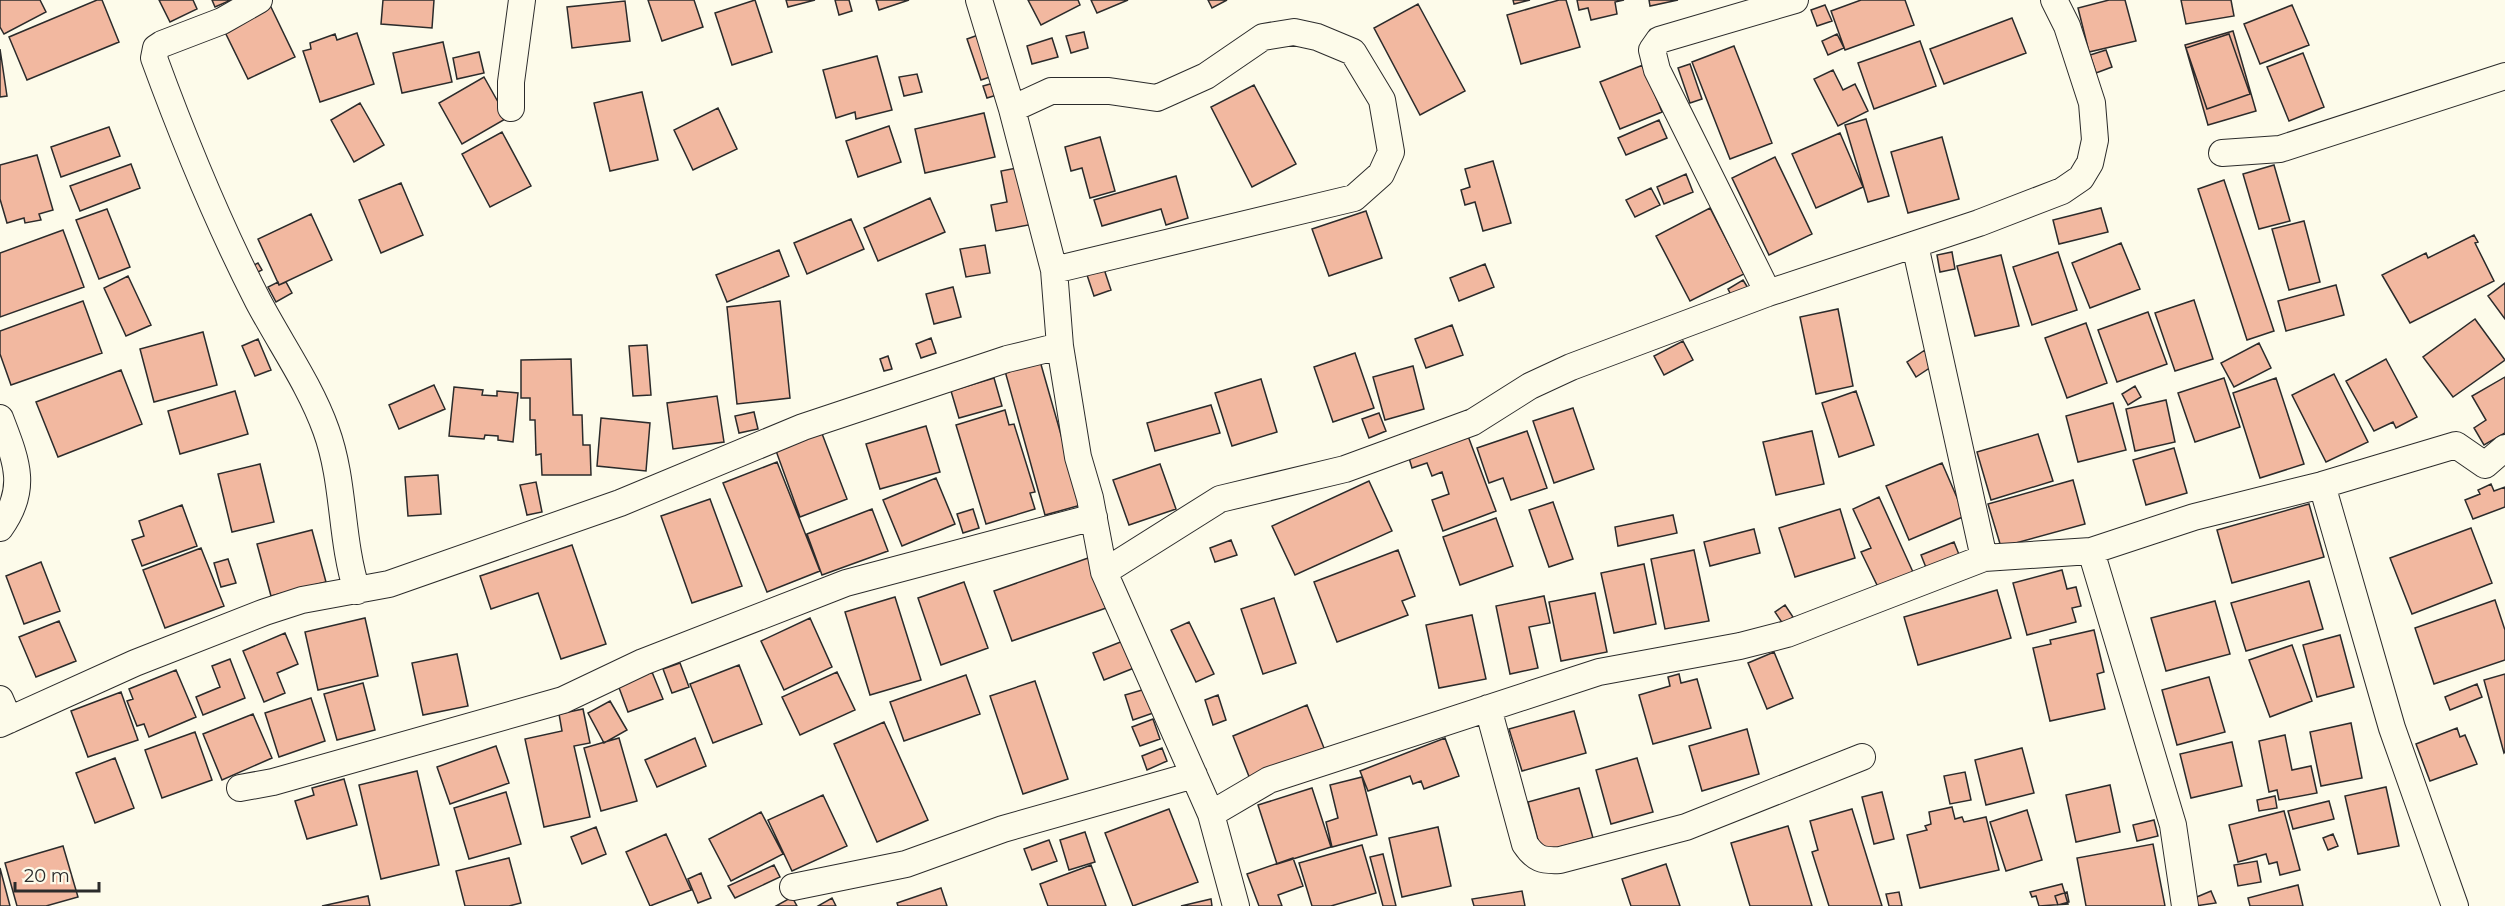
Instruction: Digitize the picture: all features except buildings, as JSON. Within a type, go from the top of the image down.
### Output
[{"type":"street","points":[[259,0],[222,21],[162,44],[156,48],[154,58],[184,142],[238,257],[326,429],[336,462],[349,564],[357,591]]},
{"type":"street","points":[[511,108],[511,82],[522,0]]},
{"type":"street","points":[[979,0],[1012,109],[1054,270],[1060,346],[1078,457],[1094,517],[1104,572],[1211,814],[1236,906]]},
{"type":"street","points":[[1768,293],[1657,70],[1652,50],[1659,40],[1795,0]]},
{"type":"street","points":[[1104,572],[1220,499],[1346,469],[1473,422],[1530,386],[1571,367],[1768,293],[1915,245],[2062,191],[2081,178],[2091,163],[2095,140],[2092,103],[2067,26],[2054,0]]},
{"type":"street","points":[[1012,109],[1051,91],[1109,91],[1157,98],[1206,76],[1263,37],[1294,32],[1317,37],[1353,52],[1382,100],[1391,152],[1381,174],[1354,198],[1054,270]]},
{"type":"street","points":[[2222,153],[2280,149],[2505,76]]},
{"type":"street","points":[[1915,245],[1984,558]]},
{"type":"street","points":[[3,714],[265,612],[302,600],[389,584],[620,503],[803,427],[1007,359],[1060,346]]},
{"type":"street","points":[[0,418],[15,463],[18,490],[9,515],[0,528]]},
{"type":"street","points":[[1211,814],[1269,780],[1599,672],[1740,646],[1787,634],[1984,558],[2091,551],[2194,517],[2322,484],[2456,445],[2485,465],[2505,448]]},
{"type":"street","points":[[2322,484],[2392,728],[2455,906]]},
{"type":"street","points":[[240,788],[273,782],[563,700],[643,662],[846,583],[1094,517]]},
{"type":"street","points":[[2091,551],[2173,825],[2185,906]]},
{"type":"street","points":[[1488,708],[1525,844],[1533,856],[1543,861],[1560,860],[1686,827],[1862,757]]},
{"type":"street","points":[[793,886],[906,864],[1003,829],[1194,776]]}]
